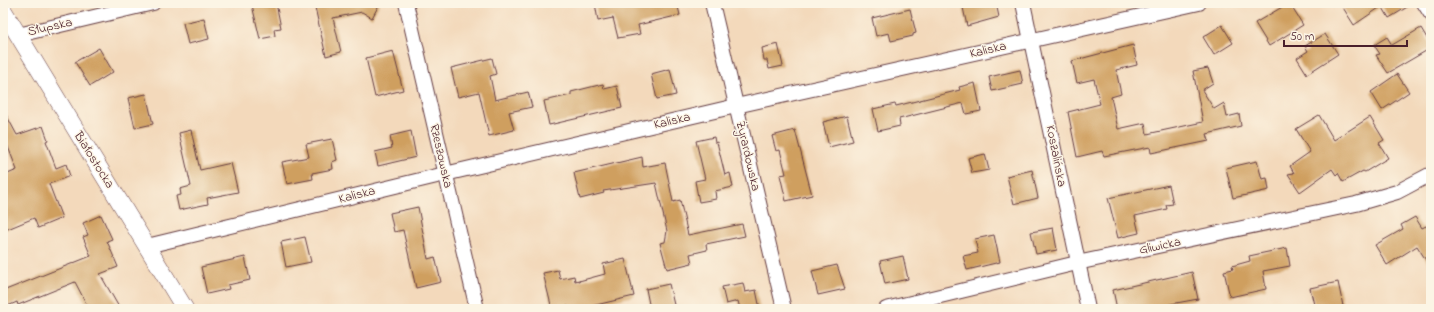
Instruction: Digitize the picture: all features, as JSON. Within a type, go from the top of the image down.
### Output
[{"type":"street","name":"Słupska","points":[[18,35],[153,3]]},
{"type":"street","name":"Rzeszowska","points":[[406,3],[477,309]]},
{"type":"street","name":"Żyrardowska","points":[[712,3],[784,309]]},
{"type":"street","name":"Koszalińska","points":[[1023,3],[1032,40],[1077,263],[1088,309]]},
{"type":"street","name":"Kaliska","points":[[148,246],[445,174],[736,106],[1199,3]]},
{"type":"street","points":[[1424,3],[1431,14]]},
{"type":"street","name":"Białostocka","points":[[3,10],[185,309]]},
{"type":"street","name":"Gliwicka","points":[[886,309],[1077,263],[1356,204],[1397,192],[1431,174]]},
{"type":"building","points":[[268,3],[268,5],[276,3],[281,28],[274,29],[275,36],[260,39],[252,5]]},
{"type":"building","points":[[314,3],[380,3],[372,18],[362,12],[333,18],[341,52],[326,56]]},
{"type":"building","points":[[595,3],[677,3],[680,15],[638,25],[640,34],[618,38],[613,18],[598,21]]},
{"type":"building","points":[[962,3],[996,3],[999,17],[967,26]]},
{"type":"building","points":[[1289,3],[1303,25],[1269,46],[1255,23]]},
{"type":"building","points":[[1340,3],[1414,3],[1389,18],[1382,6],[1354,25]]},
{"type":"building","points":[[910,9],[916,33],[913,34],[913,36],[891,41],[889,33],[876,36],[872,18]]},
{"type":"building","points":[[204,18],[209,39],[188,44],[183,23]]},
{"type":"building","points":[[1222,25],[1233,43],[1214,55],[1203,37]]},
{"type":"building","points":[[1421,28],[1431,45],[1431,48],[1388,73],[1376,55],[1380,54],[1374,45],[1387,37],[1392,45]]},
{"type":"building","points":[[1325,34],[1338,54],[1307,74],[1297,58],[1308,51],[1305,46]]},
{"type":"building","points":[[778,44],[783,66],[769,69],[767,60],[764,60],[762,48]]},
{"type":"building","points":[[1133,45],[1137,65],[1116,70],[1121,94],[1111,97],[1118,129],[1145,123],[1147,134],[1203,122],[1193,71],[1208,68],[1213,83],[1202,90],[1214,109],[1224,103],[1227,117],[1239,114],[1241,126],[1207,134],[1209,141],[1151,153],[1150,147],[1104,156],[1102,151],[1077,157],[1068,112],[1100,104],[1094,79],[1077,83],[1072,61]]},
{"type":"building","points":[[99,48],[113,72],[90,86],[75,62]]},
{"type":"building","points":[[393,51],[403,90],[375,97],[366,58]]},
{"type":"building","points":[[492,58],[496,74],[490,76],[495,100],[528,92],[532,107],[509,112],[514,130],[489,136],[479,92],[458,97],[451,68]]},
{"type":"building","points":[[670,69],[676,95],[657,99],[651,74]]},
{"type":"building","points":[[1020,70],[1023,84],[992,91],[989,77]]},
{"type":"building","points":[[1397,74],[1409,92],[1382,110],[1371,92]]},
{"type":"building","points":[[975,83],[981,111],[966,114],[963,103],[899,119],[900,126],[878,131],[873,109],[895,104],[896,106],[960,90],[959,87]]},
{"type":"building","points":[[603,84],[604,89],[617,86],[622,108],[549,125],[544,101],[571,95],[571,92]]},
{"type":"building","points":[[146,94],[153,124],[135,128],[128,98]]},
{"type":"building","points":[[3,109],[17,135],[43,126],[48,140],[46,141],[56,168],[66,164],[70,176],[49,184],[62,218],[38,228],[34,218],[3,231],[3,176],[17,170],[3,134]]},
{"type":"building","points":[[1319,115],[1334,140],[1370,117],[1384,140],[1379,143],[1388,158],[1365,172],[1363,171],[1343,182],[1338,173],[1336,175],[1332,169],[1300,192],[1288,174],[1294,173],[1290,166],[1310,152],[1296,129]]},
{"type":"building","points":[[847,116],[853,141],[829,147],[823,122]]},
{"type":"building","points":[[191,130],[200,170],[231,163],[238,192],[207,198],[208,204],[179,210],[176,196],[181,195],[180,189],[191,186],[179,133]]},
{"type":"building","points":[[795,130],[812,195],[786,201],[780,175],[786,174],[780,150],[776,151],[772,136]]},
{"type":"building","points":[[411,131],[416,157],[378,166],[375,152],[392,148],[390,136]]},
{"type":"building","points":[[714,137],[715,143],[717,142],[725,175],[730,173],[733,187],[715,191],[716,199],[699,202],[695,181],[705,179],[696,141]]},
{"type":"building","points":[[332,139],[337,160],[332,162],[333,169],[312,173],[313,179],[287,184],[282,162],[309,157],[306,144]]},
{"type":"building","points":[[985,154],[989,170],[972,173],[968,158]]},
{"type":"building","points":[[642,157],[643,167],[665,163],[673,202],[680,200],[688,235],[742,224],[745,236],[706,244],[707,250],[690,254],[692,263],[667,269],[660,243],[665,242],[667,231],[656,183],[603,191],[604,193],[580,199],[574,173]]},
{"type":"building","points":[[1257,161],[1262,179],[1267,178],[1269,190],[1233,198],[1226,168]]},
{"type":"building","points":[[1032,170],[1038,198],[1014,204],[1007,176]]},
{"type":"building","points":[[1169,185],[1173,204],[1166,205],[1167,209],[1135,216],[1139,233],[1118,238],[1108,198]]},
{"type":"building","points":[[418,207],[428,259],[435,257],[441,282],[416,288],[403,230],[394,232],[390,213]]},
{"type":"building","points":[[101,215],[112,239],[107,241],[118,267],[100,274],[120,309],[89,309],[75,282],[18,305],[17,302],[3,308],[3,291],[91,256],[83,237],[88,235],[83,223]]},
{"type":"building","points":[[1415,217],[1422,228],[1426,226],[1431,233],[1431,268],[1417,246],[1387,265],[1375,245],[1403,229],[1401,225]]},
{"type":"building","points":[[1053,228],[1057,250],[1036,254],[1031,232]]},
{"type":"building","points":[[994,235],[1000,262],[967,270],[963,256],[978,253],[975,239]]},
{"type":"building","points":[[305,237],[311,262],[286,267],[281,242]]},
{"type":"building","points":[[1287,248],[1290,266],[1263,271],[1266,289],[1230,297],[1224,271],[1233,269],[1232,266],[1250,261],[1249,256]]},
{"type":"building","points":[[903,256],[908,279],[885,284],[880,261]]},
{"type":"building","points":[[245,257],[250,280],[228,285],[229,289],[207,294],[201,267]]},
{"type":"building","points":[[625,259],[634,296],[579,309],[569,309],[568,306],[552,309],[543,273],[558,270],[560,279],[574,276],[575,281],[579,281],[605,274],[603,264]]},
{"type":"building","points":[[837,265],[845,289],[818,295],[812,271]]},
{"type":"building","points":[[1192,272],[1198,299],[1144,309],[1117,309],[1113,290]]},
{"type":"building","points":[[1338,282],[1343,306],[1328,309],[1315,309],[1310,288]]},
{"type":"building","points":[[743,283],[745,292],[756,290],[760,309],[740,309],[738,301],[726,304],[722,287]]},
{"type":"building","points":[[669,284],[675,309],[650,309],[646,289]]}]
